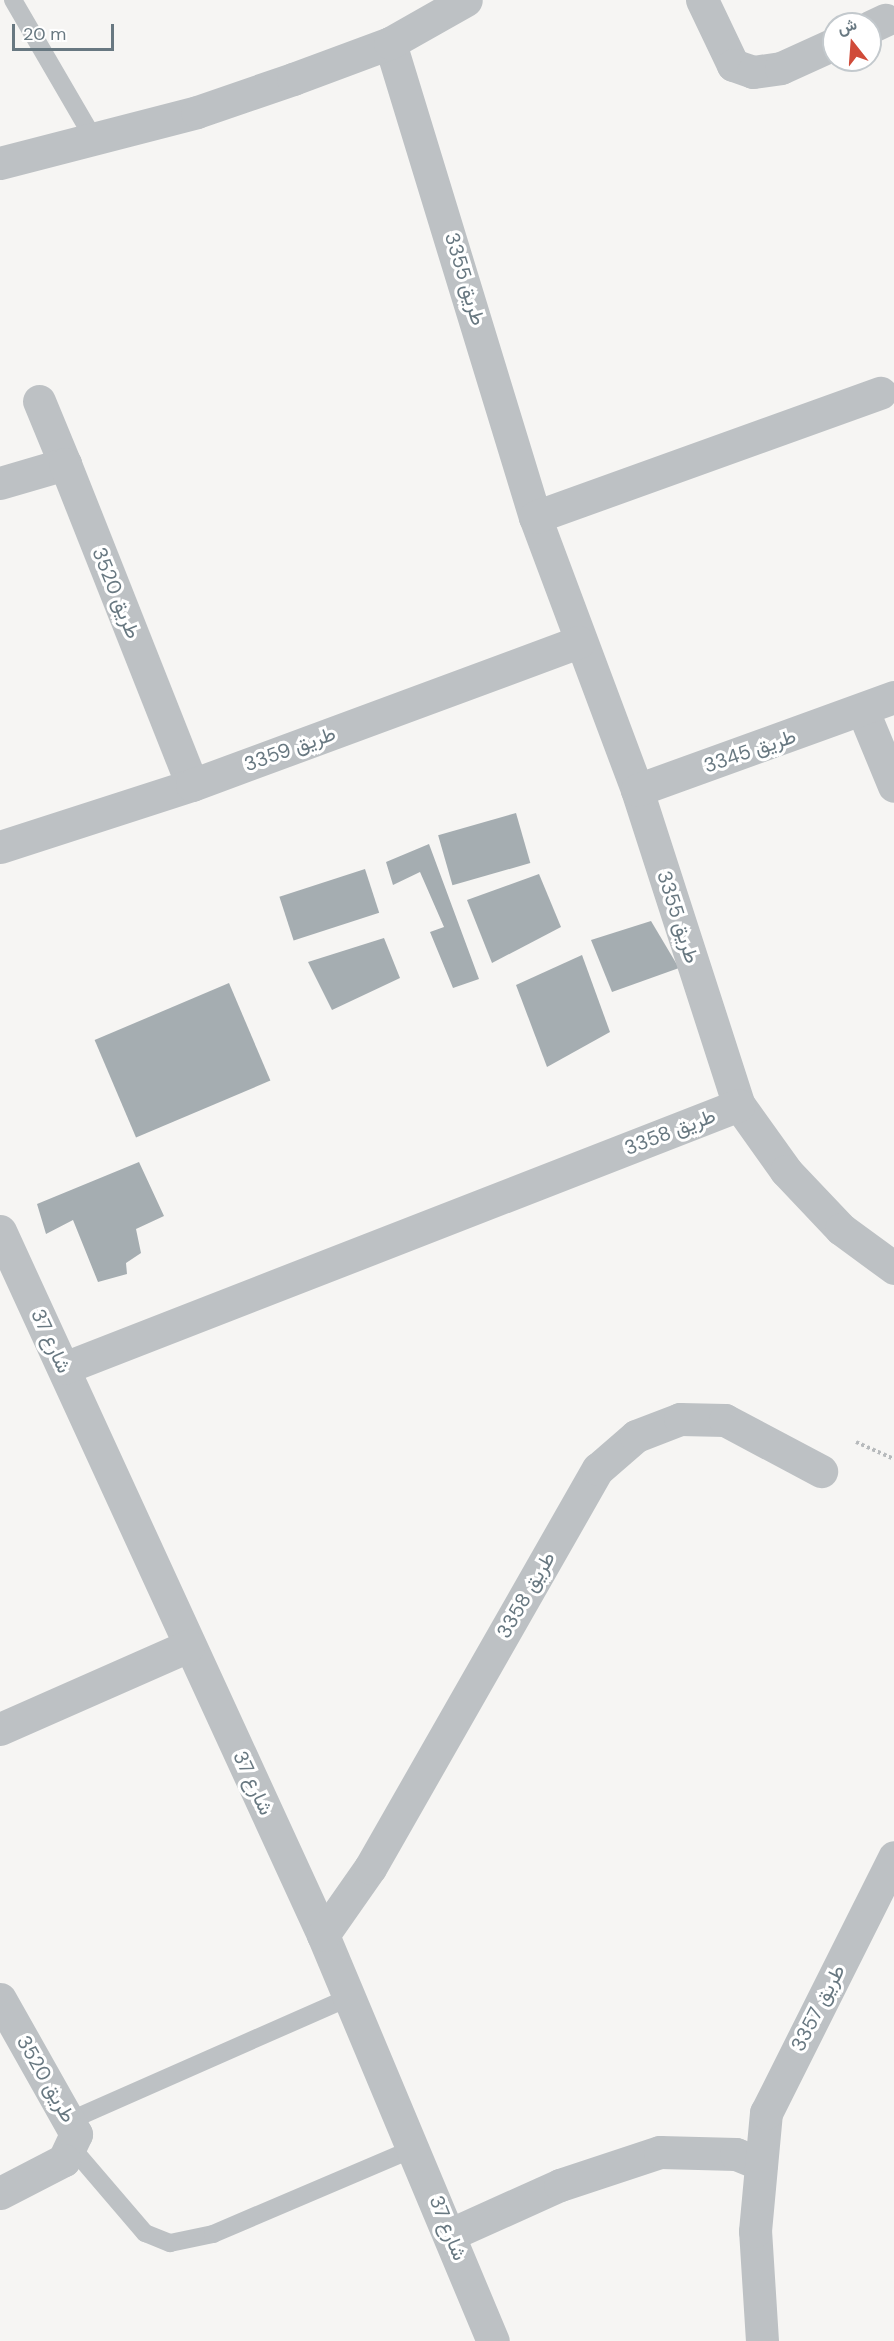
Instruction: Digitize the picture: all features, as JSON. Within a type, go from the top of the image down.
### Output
[{"type":"street","points":[[0,163],[197,112],[390,43],[466,0]]},
{"type":"street","points":[[702,0],[733,65],[753,72],[781,68],[822,49]]},
{"type":"street","name":"طريق 3355","points":[[390,43],[535,517],[578,642],[637,790],[739,1105],[786,1172],[841,1229],[894,1268]]},
{"type":"street","points":[[535,517],[880,393]]},
{"type":"street","name":"طريق 3520","points":[[39,401],[192,785]]},
{"type":"street","points":[[0,483],[65,464]]},
{"type":"street","name":"طريق 3359","points":[[0,847],[192,785],[578,642]]},
{"type":"street","name":"طريق 3345","points":[[637,790],[863,711],[894,697]]},
{"type":"street","points":[[863,711],[894,786]]},
{"type":"street","name":"طريق 3358","points":[[64,1368],[739,1105]]},
{"type":"street","name":"شارع 37","points":[[0,1231],[188,1646],[323,1935],[452,2234],[493,2341]]},
{"type":"street","name":"طريق 3358","points":[[323,1935],[370,1868],[598,1469],[636,1436],[680,1419],[725,1420],[821,1470]]},
{"type":"street","points":[[0,1729],[188,1646]]},
{"type":"street","name":"طريق 3357","points":[[762,2341],[755,2231],[766,2113],[894,1857]]},
{"type":"street","name":"طريق 3520","points":[[0,1999],[72,2134],[64,2160],[0,2193]]},
{"type":"street","points":[[452,2234],[560,2185],[660,2152],[736,2154],[761,2164]]},
{"type":"lane","points":[[13,0],[94,139]]},
{"type":"lane","points":[[350,1997],[72,2134],[145,2233],[170,2242],[213,2234],[415,2148]]},
{"type":"path","points":[[856,1442],[894,1459]]},
{"type":"building","points":[[516,813],[530,863],[452,885],[438,835]]},
{"type":"building","points":[[429,844],[479,979],[453,988],[430,932],[444,927],[420,872],[393,885],[386,862]]},
{"type":"building","points":[[365,869],[379,913],[294,941],[279,897]]},
{"type":"building","points":[[539,874],[561,927],[492,963],[467,900]]},
{"type":"building","points":[[651,921],[679,968],[612,992],[591,940]]},
{"type":"building","points":[[384,938],[400,978],[332,1010],[308,962]]},
{"type":"building","points":[[582,955],[610,1032],[547,1067],[516,985]]},
{"type":"building","points":[[229,983],[270,1081],[136,1138],[95,1040]]},
{"type":"building","points":[[139,1162],[164,1216],[136,1229],[141,1253],[126,1263],[127,1274],[98,1282],[73,1220],[46,1234],[37,1204]]}]
